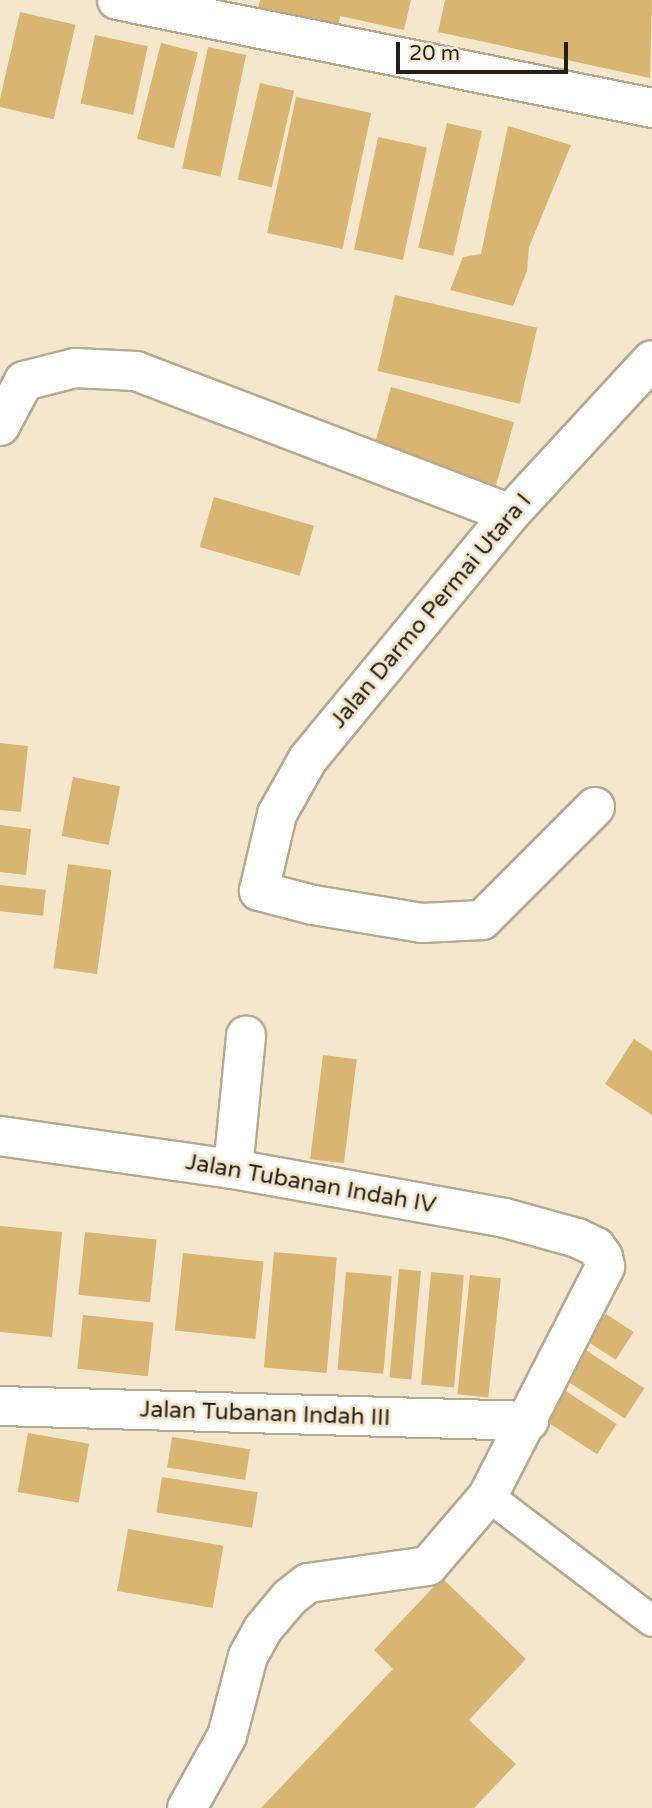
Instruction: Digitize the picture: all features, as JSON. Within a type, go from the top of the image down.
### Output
[{"type":"street","points":[[117,0],[652,108]]},
{"type":"street","name":"Jalan Darmo Permai Utara I","points":[[595,807],[482,920],[422,923],[313,905],[259,891],[277,814],[308,759],[510,513],[652,360]]},
{"type":"street","points":[[0,426],[24,381],[75,368],[136,371],[510,513]]},
{"type":"street","points":[[233,1169],[246,1035]]},
{"type":"street","name":"Jalan Tubanan Indah IV","points":[[0,1136],[233,1169],[529,1225],[596,1247],[605,1267],[529,1422]]},
{"type":"street","name":"Jalan Tubanan Indah III","points":[[0,1406],[529,1422]]},
{"type":"street","points":[[187,1808],[227,1736],[248,1656],[263,1629],[289,1598],[308,1583],[428,1566],[488,1496],[529,1422]]},
{"type":"lane","points":[[488,1496],[652,1621]]},
{"type":"building","points":[[260,0],[411,0],[404,30],[340,16],[337,33],[256,16]]},
{"type":"building","points":[[445,0],[652,0],[650,78],[438,32]]},
{"type":"building","points":[[20,12],[76,25],[54,119],[0,107]]},
{"type":"building","points":[[95,35],[148,46],[133,115],[80,103]]},
{"type":"building","points":[[161,43],[198,52],[174,148],[137,139]]},
{"type":"building","points":[[208,47],[246,55],[220,176],[182,168]]},
{"type":"building","points":[[260,83],[294,91],[272,187],[238,179]]},
{"type":"building","points":[[296,97],[371,113],[342,249],[267,233]]},
{"type":"building","points":[[447,123],[482,131],[453,256],[418,248]]},
{"type":"building","points":[[508,126],[571,145],[529,247],[527,271],[513,306],[450,290],[463,257],[481,254]]},
{"type":"building","points":[[378,137],[427,147],[403,260],[354,249]]},
{"type":"building","points":[[395,295],[537,328],[520,404],[377,371]]},
{"type":"building","points":[[391,387],[514,422],[494,491],[371,455]]},
{"type":"building","points":[[214,497],[314,526],[300,576],[200,547]]},
{"type":"building","points":[[0,743],[28,746],[21,812],[0,810]]},
{"type":"building","points":[[73,777],[120,786],[109,845],[62,836]]},
{"type":"building","points":[[0,825],[31,829],[26,875],[0,872]]},
{"type":"building","points":[[68,864],[112,870],[97,974],[53,968]]},
{"type":"building","points":[[0,885],[46,890],[43,916],[0,911]]},
{"type":"building","points":[[634,1039],[652,1051],[652,1115],[605,1084]]},
{"type":"building","points":[[323,1055],[357,1059],[344,1163],[310,1159]]},
{"type":"building","points":[[0,1226],[62,1232],[52,1337],[0,1332]]},
{"type":"building","points":[[85,1232],[157,1240],[150,1302],[78,1295]]},
{"type":"building","points":[[274,1252],[337,1257],[327,1373],[264,1368]]},
{"type":"building","points":[[183,1253],[264,1261],[255,1339],[175,1331]]},
{"type":"building","points":[[399,1269],[421,1271],[411,1380],[390,1378]]},
{"type":"building","points":[[346,1272],[392,1276],[383,1374],[337,1370]]},
{"type":"building","points":[[431,1272],[464,1275],[454,1387],[421,1385]]},
{"type":"building","points":[[470,1275],[501,1278],[488,1398],[457,1394]]},
{"type":"building","points":[[606,1314],[634,1332],[616,1360],[588,1342]]},
{"type":"building","points":[[83,1315],[154,1322],[148,1376],[77,1369]]},
{"type":"building","points":[[584,1349],[644,1388],[625,1418],[564,1379]]},
{"type":"building","points":[[558,1386],[617,1424],[597,1454],[538,1416]]},
{"type":"building","points":[[28,1433],[89,1444],[79,1503],[18,1492]]},
{"type":"building","points":[[172,1437],[250,1449],[245,1480],[167,1468]]},
{"type":"building","points":[[162,1477],[258,1492],[252,1528],[156,1513]]},
{"type":"building","points":[[128,1529],[224,1546],[213,1608],[117,1591]]},
{"type":"building","points":[[442,1578],[526,1659],[469,1720],[516,1764],[474,1808],[261,1808],[393,1669],[374,1650]]}]
